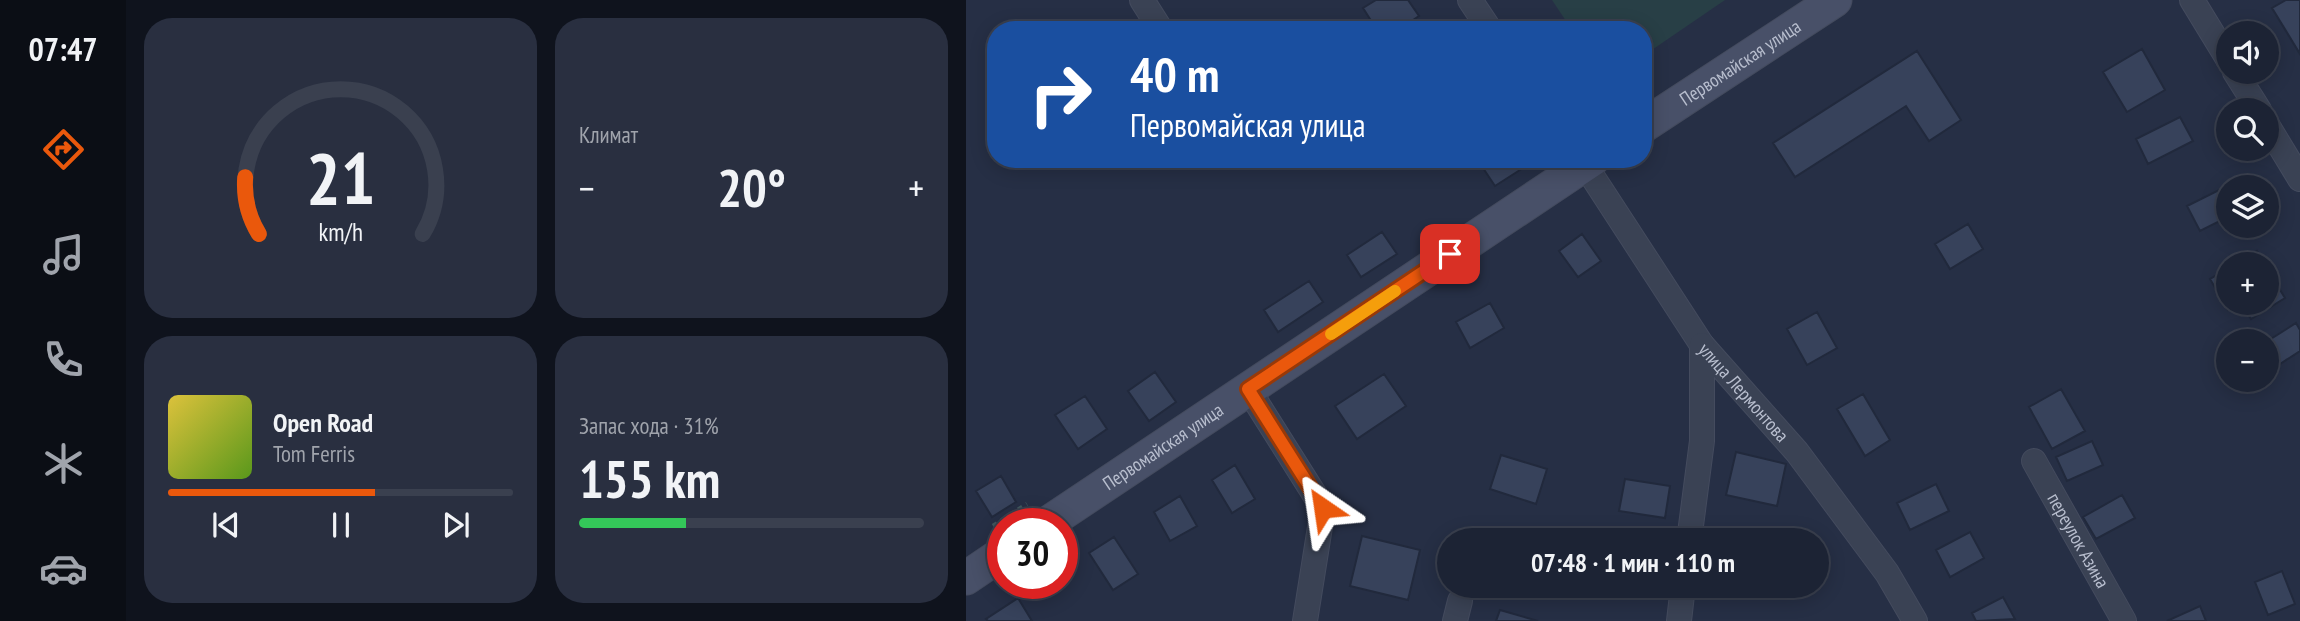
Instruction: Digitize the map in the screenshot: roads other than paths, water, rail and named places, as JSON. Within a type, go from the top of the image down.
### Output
[{"type":"street","points":[[1142,0],[1155,21]]},
{"type":"street","points":[[1470,0],[1484,21]]},
{"type":"street","name":"Первомайская улица","points":[[1652,120],[1835,0]]},
{"type":"street","points":[[2192,0],[2216,39]]},
{"type":"street","points":[[2279,144],[2300,179]]},
{"type":"street","name":"Первомайская улица","points":[[1070,508],[1576,168]]},
{"type":"street","name":"улица Лермонтова","points":[[1590,168],[1702,345],[1797,452],[1887,573],[1914,621]]},
{"type":"street","points":[[1691,528],[1702,441],[1702,345]]},
{"type":"street","points":[[1248,389],[1323,508],[1304,621]]},
{"type":"street","name":"переулок Азина","points":[[2034,461],[2124,621]]},
{"type":"street","points":[[966,578],[987,564]]},
{"type":"street","points":[[1679,621],[1682,598]]}]
